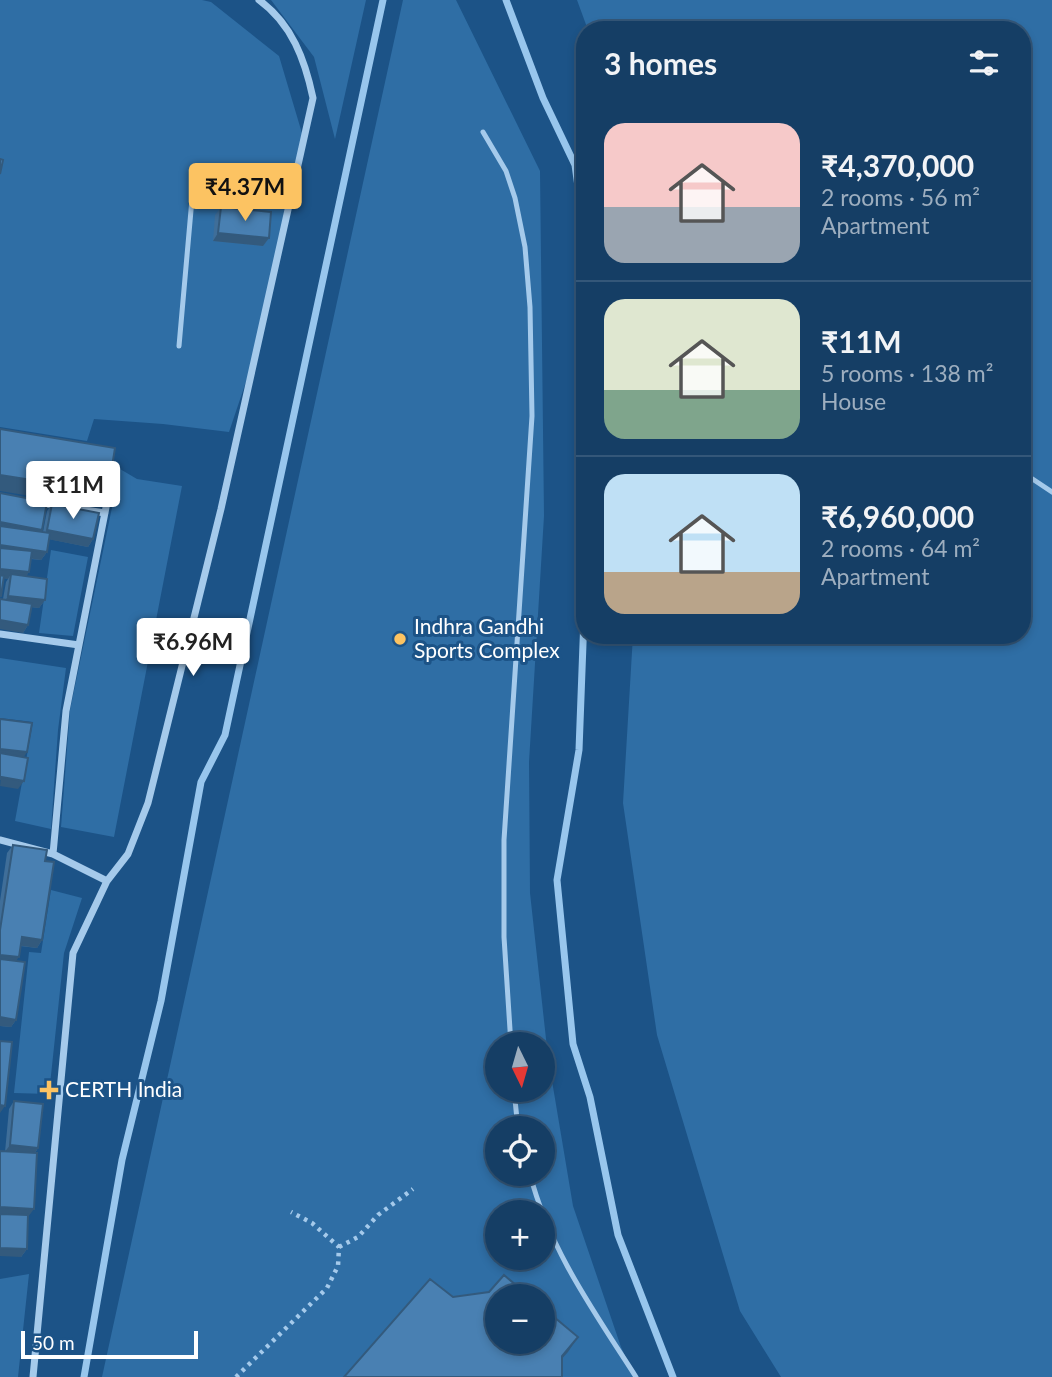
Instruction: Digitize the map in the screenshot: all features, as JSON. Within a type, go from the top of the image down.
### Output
[{"type":"street","points":[[33,1377],[73,953],[107,881],[128,854],[148,803],[221,509],[313,98],[307,70],[294,37],[269,8],[258,0]]},
{"type":"street","points":[[53,854],[66,711],[111,482],[109,459],[104,456]]},
{"type":"street","points":[[26,501],[106,513]]},
{"type":"street","points":[[0,634],[79,645]]},
{"type":"street","points":[[0,840],[53,854],[107,881]]},
{"type":"lane","points":[[483,132],[506,171],[515,198],[525,247],[530,307],[532,416],[504,840],[504,937],[510,1032]]},
{"type":"lane","points":[[179,346],[192,199],[196,191],[216,182],[293,193]]},
{"type":"lane","points":[[1031,478],[1052,492]]},
{"type":"lane","points":[[533,1186],[569,1273],[636,1377]]},
{"type":"path","points":[[340,1247],[358,1237],[378,1214],[412,1189]]},
{"type":"path","points":[[291,1212],[312,1223],[340,1247]]},
{"type":"path","points":[[236,1377],[327,1288],[338,1266],[340,1247]]},
{"type":"shaded area","points":[[0,0],[202,0],[211,2],[279,56],[304,140],[257,349],[229,432],[94,419],[87,441],[0,427]]},
{"type":"shaded area","points":[[271,0],[366,0],[335,139],[314,57]]},
{"type":"shaded area","name":"Indhra Gandhi Sports Complex","points":[[403,0],[456,0],[540,171],[544,516],[529,762],[530,893],[545,1032],[485,1032],[485,1102],[555,1102],[555,1099],[573,1206],[621,1347],[635,1377],[102,1377]]},
{"type":"shaded area","points":[[577,0],[1052,0],[1052,1377],[781,1377],[740,1311],[657,1035],[623,803],[632,644],[1031,644],[1031,21],[585,21]]},
{"type":"shaded area","points":[[120,469],[137,479],[182,486],[114,837],[61,827],[70,710]]},
{"type":"shaded area","points":[[51,550],[88,557],[73,636],[39,633]]},
{"type":"shaded area","points":[[0,658],[66,668],[58,730],[51,829],[15,821],[33,722],[0,718]]},
{"type":"shaded area","points":[[51,890],[82,898],[64,953],[49,1094],[14,1093],[29,952],[41,953]]},
{"type":"shaded area","points":[[29,1274],[18,1377],[0,1377],[0,1279]]},
{"type":"building","points":[[221,207],[271,212],[269,238],[218,233]]},
{"type":"building","points":[[0,429],[115,448],[108,492],[0,475]]},
{"type":"building","points":[[0,493],[47,502],[42,530],[0,522]]},
{"type":"building","points":[[52,504],[99,513],[93,539],[47,530]]},
{"type":"building","points":[[0,526],[50,533],[47,552],[0,545]]},
{"type":"building","points":[[0,548],[32,551],[29,572],[0,569]]},
{"type":"building","points":[[11,574],[47,579],[45,600],[8,596]]},
{"type":"building","points":[[0,575],[4,576],[1,596],[0,596]]},
{"type":"building","points":[[0,599],[32,604],[28,625],[0,620]]},
{"type":"building","points":[[0,719],[32,723],[27,752],[0,749]]},
{"type":"building","points":[[0,753],[28,758],[24,781],[1,777],[0,780]]},
{"type":"building","points":[[13,845],[47,850],[45,861],[54,862],[42,940],[22,937],[19,957],[0,955],[0,930]]},
{"type":"building","points":[[0,959],[25,962],[16,1020],[0,1017]]},
{"type":"building","points":[[0,1041],[12,1042],[5,1106],[0,1105]]},
{"type":"building","points":[[14,1101],[43,1104],[38,1148],[10,1145]]},
{"type":"building","points":[[0,1151],[37,1153],[34,1209],[0,1207]]},
{"type":"building","points":[[0,1214],[28,1215],[27,1249],[0,1248]]},
{"type":"building","points":[[504,1275],[515,1284],[496,1284]]},
{"type":"building","points":[[430,1279],[453,1297],[485,1293],[485,1354],[555,1354],[555,1318],[578,1337],[562,1356],[562,1377],[344,1377]]},
{"type":"waterway","points":[[84,1377],[122,1160],[161,1001],[201,782],[225,735],[383,0]]},
{"type":"waterway","points":[[506,0],[543,98],[576,172]]},
{"type":"waterway","points":[[583,644],[579,750],[557,880],[573,1044],[590,1097],[618,1235],[673,1377]]},
{"type":"place","name":"Indhra Gandhi Sports Complex","points":[[400,639]]},
{"type":"place","name":"CERTH India","points":[[49,1090]]}]
